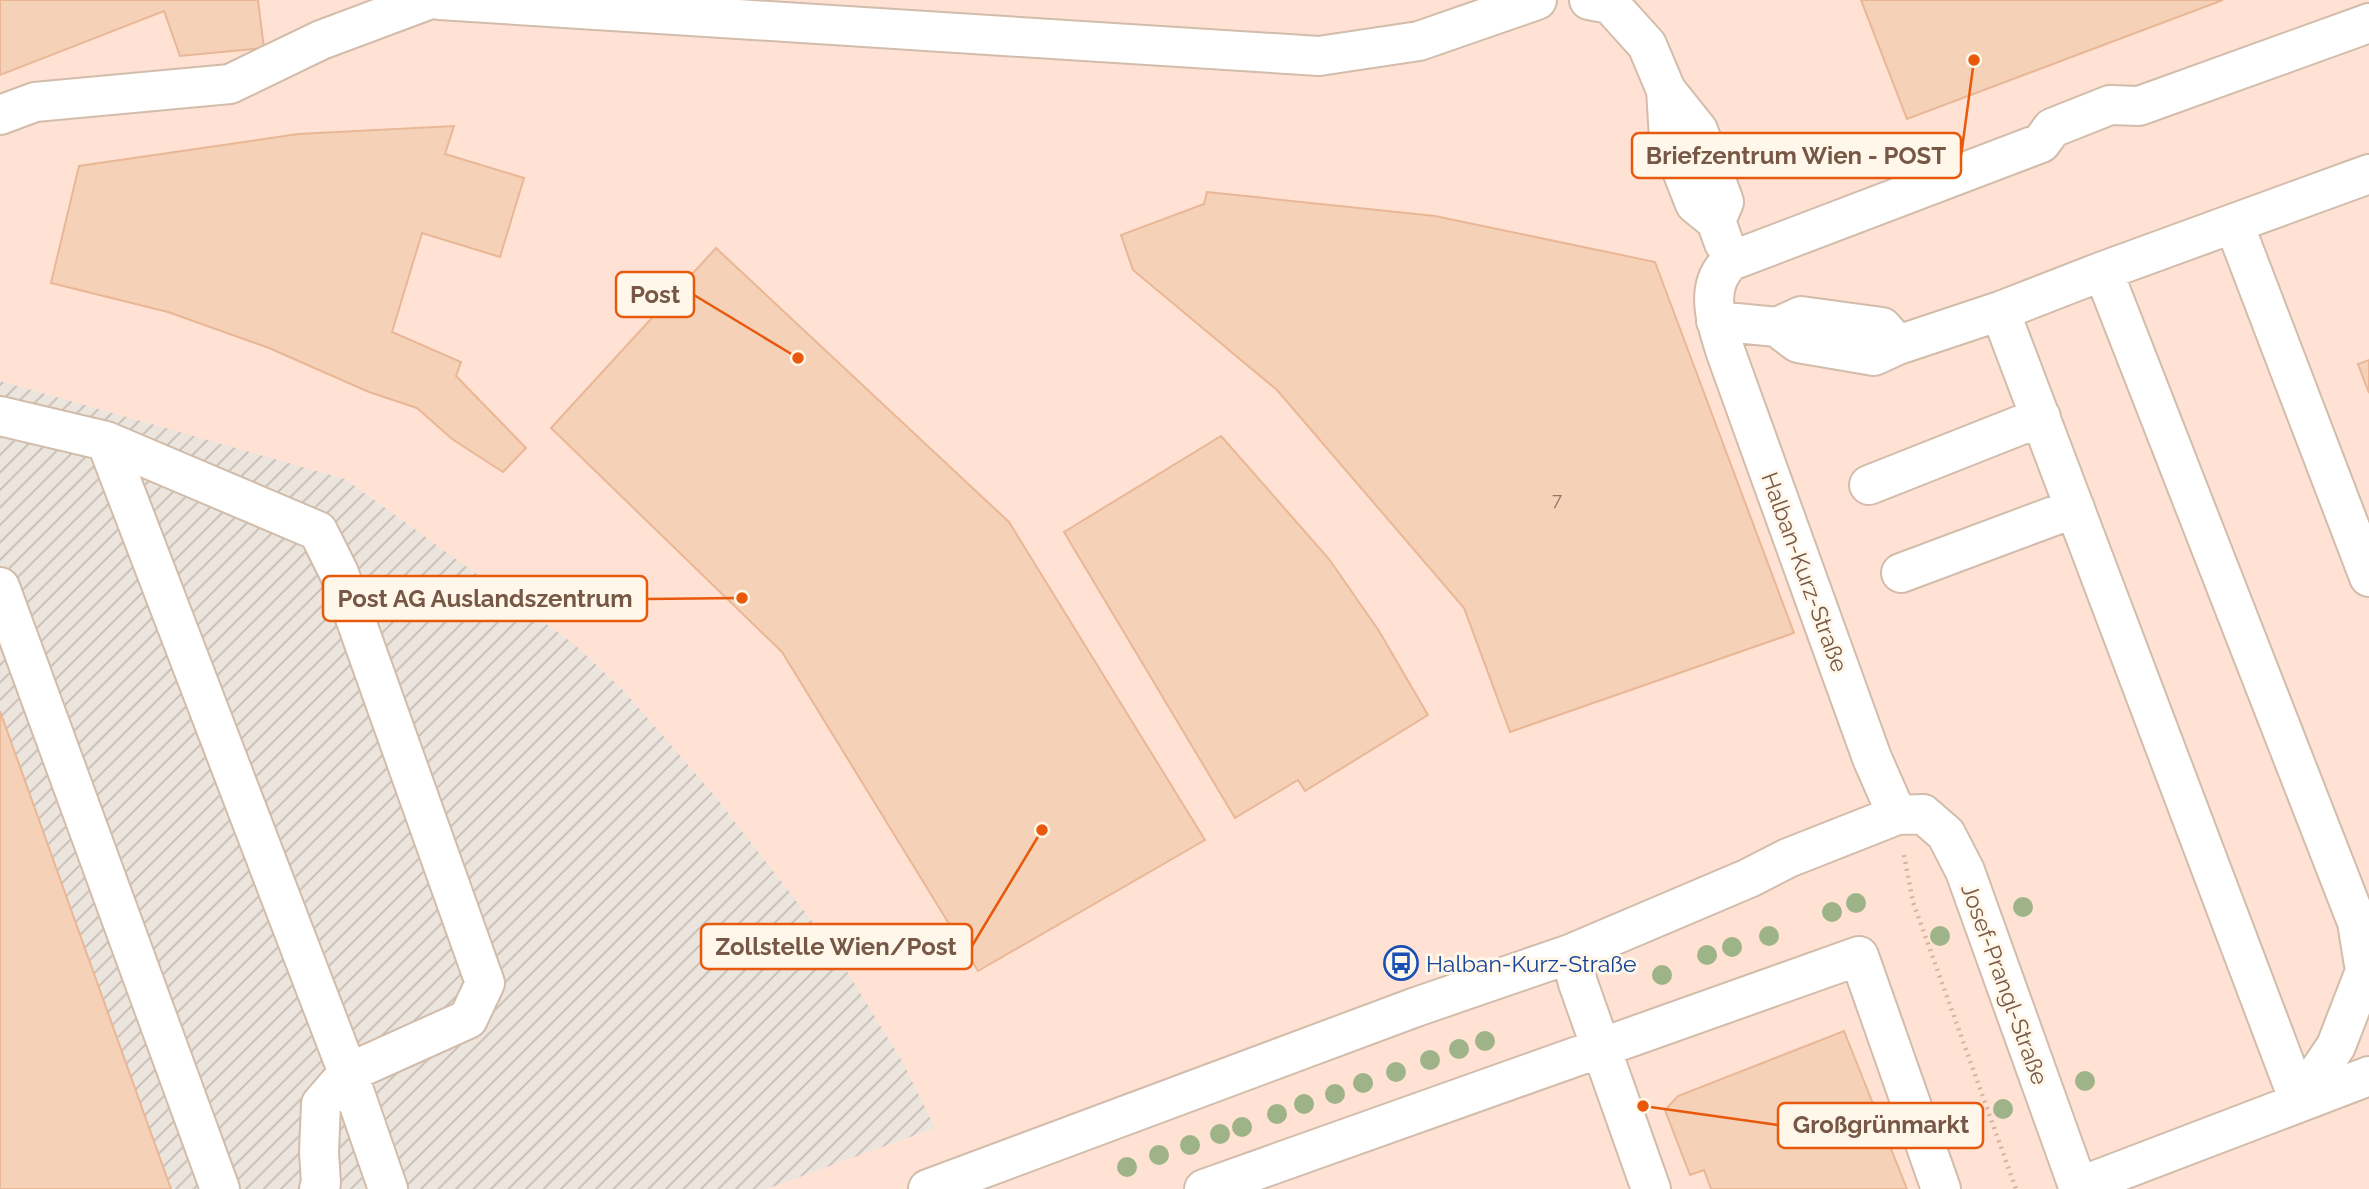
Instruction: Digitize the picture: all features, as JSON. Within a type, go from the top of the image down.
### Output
[{"type":"street","points":[[0,115],[35,102],[230,84],[321,40],[428,0]]},
{"type":"street","points":[[439,0],[1319,56],[1419,41],[1537,0]]},
{"type":"street","points":[[1589,0],[1610,4],[1647,45],[1666,90],[1698,130],[1724,202],[1716,221],[1731,261],[2041,143],[2052,128],[2110,105],[2139,106],[2369,23]]},
{"type":"street","points":[[1716,321],[1777,327],[1798,343],[1874,356],[2369,174]]},
{"type":"street","points":[[2234,224],[2369,577]]},
{"type":"street","name":"Halban-Kurz-Straße","points":[[1731,261],[1721,270],[1715,283],[1716,321],[1872,758],[1897,815]]},
{"type":"street","points":[[2103,271],[2357,922],[2365,971],[2336,1046],[2299,1101]]},
{"type":"street","points":[[2000,311],[2299,1101]]},
{"type":"street","points":[[0,415],[106,442],[318,531],[339,573],[485,983],[468,1019],[348,1073],[321,1104],[319,1189]]},
{"type":"street","points":[[1869,485],[2040,417]]},
{"type":"street","points":[[106,442],[348,1073],[388,1189]]},
{"type":"street","points":[[1901,573],[2075,508]]},
{"type":"street","points":[[0,587],[219,1189]]},
{"type":"street","name":"Josef-Prangl-Straße","points":[[1897,815],[1923,814],[1932,820],[1946,834],[1965,871],[2078,1188]]},
{"type":"street","points":[[928,1189],[985,1180],[1416,1007],[1570,954],[1702,899],[1788,858],[1897,815]]},
{"type":"street","points":[[1570,954],[1651,1189]]},
{"type":"street","points":[[1204,1189],[1294,1174],[1600,1047],[1858,956],[1941,1189]]},
{"type":"street","points":[[2078,1188],[2369,1076]]},
{"type":"path","points":[[1897,815],[1913,902],[2016,1189]]},
{"type":"shaded area","points":[[0,0],[2369,0],[2369,1189],[0,1189]]},
{"type":"shaded area","points":[[0,381],[345,479],[574,644],[624,691],[714,795],[832,947],[902,1061],[935,1128],[766,1189],[0,1189]]},
{"type":"building","points":[[0,0],[258,0],[264,48],[180,56],[164,11],[0,75]]},
{"type":"building","points":[[1861,0],[2223,0],[1907,119]]},
{"type":"building","points":[[454,126],[445,154],[524,178],[500,257],[422,233],[392,332],[461,362],[456,376],[526,448],[503,472],[452,439],[417,408],[369,392],[269,348],[168,312],[51,283],[79,166],[298,134]]},
{"type":"building","points":[[1207,192],[1435,216],[1655,262],[1794,633],[1510,732],[1464,608],[1277,390],[1133,270],[1121,235],[1204,204]]},
{"type":"building","points":[[716,248],[1009,522],[1205,840],[978,971],[782,652],[551,428]]},
{"type":"building","points":[[2369,360],[2369,393],[2358,364]]},
{"type":"building","points":[[1221,436],[1329,559],[1379,631],[1428,715],[1305,791],[1298,780],[1235,818],[1064,532]]},
{"type":"building","points":[[0,711],[171,1189],[0,1189]]},
{"type":"building","points":[[1844,1031],[1907,1189],[1711,1189],[1704,1170],[1690,1175],[1665,1110],[1678,1096]]},
{"type":"place","name":"Briefzentrum Wien - POST","points":[[1974,60]]},
{"type":"place","name":"Post","points":[[798,358]]},
{"type":"place","name":"Post AG Auslandszentrum","points":[[742,598]]},
{"type":"place","name":"Zollstelle Wien/Post","points":[[1042,830]]},
{"type":"place","name":"Halban-Kurz-Straße","points":[[1401,963]]},
{"type":"place","name":"Großgrünmarkt","points":[[1643,1106]]}]
